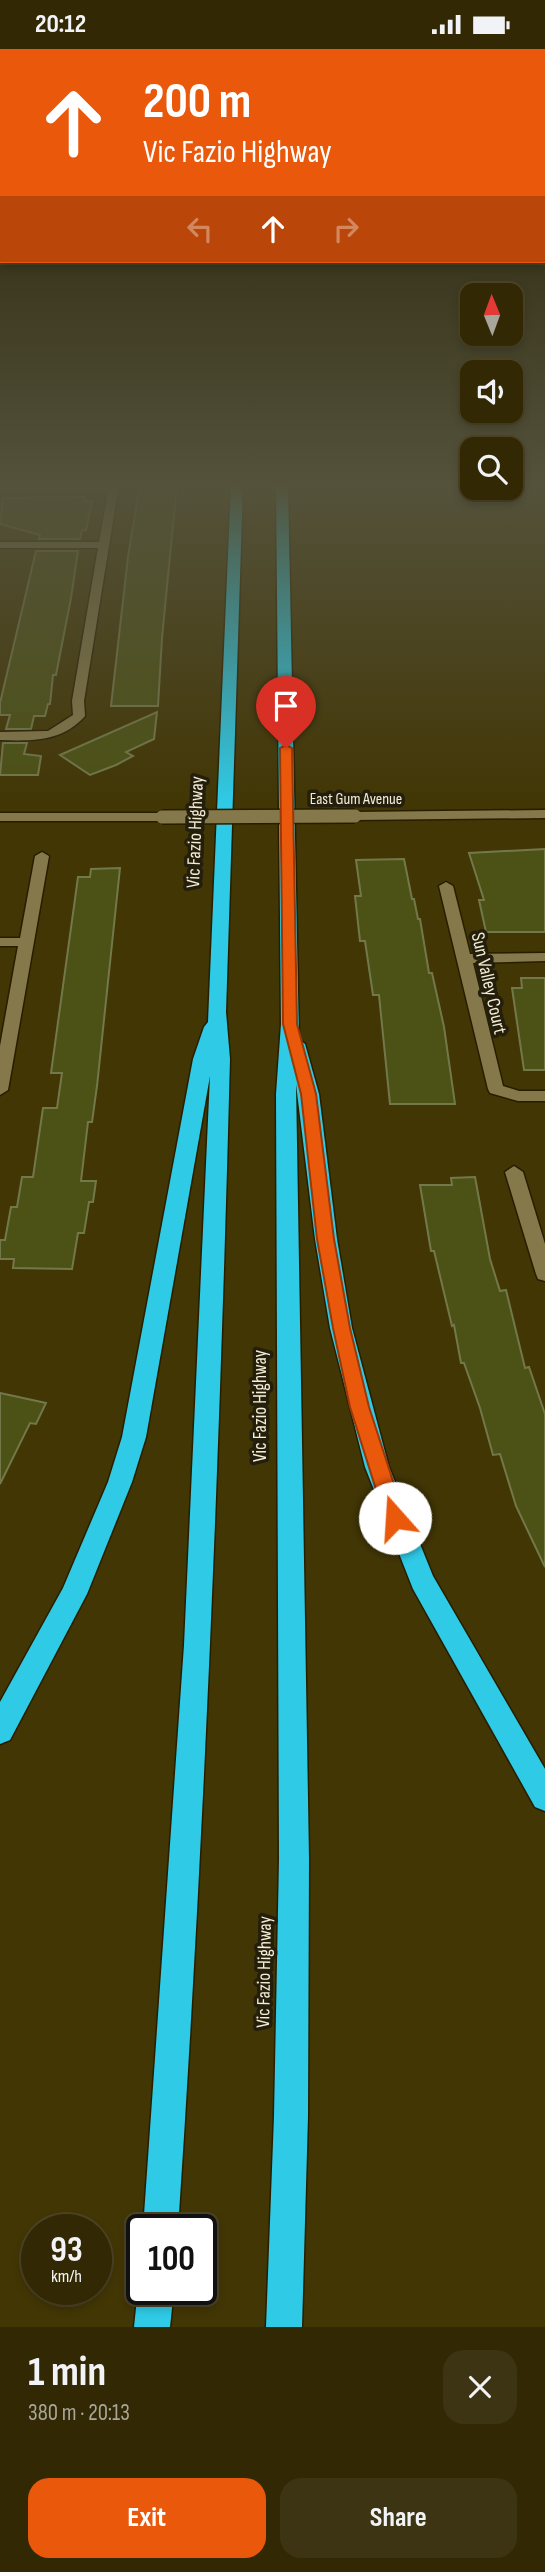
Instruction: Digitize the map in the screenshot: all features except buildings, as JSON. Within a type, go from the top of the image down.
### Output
[{"type":"highway","name":"Vic Fazio Highway","points":[[161,2214],[188,1854],[206,1498],[220,1059],[217,1012],[233,590]]},
{"type":"highway","name":"Vic Fazio Highway","points":[[284,590],[290,1024],[286,1094],[294,1859],[291,2116],[284,2327]]},
{"type":"highway","points":[[0,1730],[74,1594],[124,1471],[147,1373],[204,1059],[217,1012]]},
{"type":"highway","points":[[290,1024],[309,1094],[326,1239],[341,1328],[377,1467],[422,1581],[545,1797]]},
{"type":"highway","points":[[152,2327],[154,2305]]},
{"type":"street","points":[[0,736],[47,736],[65,731],[79,716],[78,701],[96,590]]},
{"type":"street","name":"East Gum Avenue","points":[[0,817],[545,814]]},
{"type":"street","points":[[1,1085],[42,856]]},
{"type":"street","name":"Sun Valley Court","points":[[446,886],[466,958],[496,1089],[518,1096],[545,1096]]},
{"type":"street","points":[[0,942],[26,942]]},
{"type":"street","points":[[466,958],[545,957]]},
{"type":"street","points":[[514,1172],[541,1253],[545,1274]]},
{"type":"route","points":[[286,748],[290,1024],[309,1094],[317,1176],[341,1328],[359,1407],[395,1518]]}]
